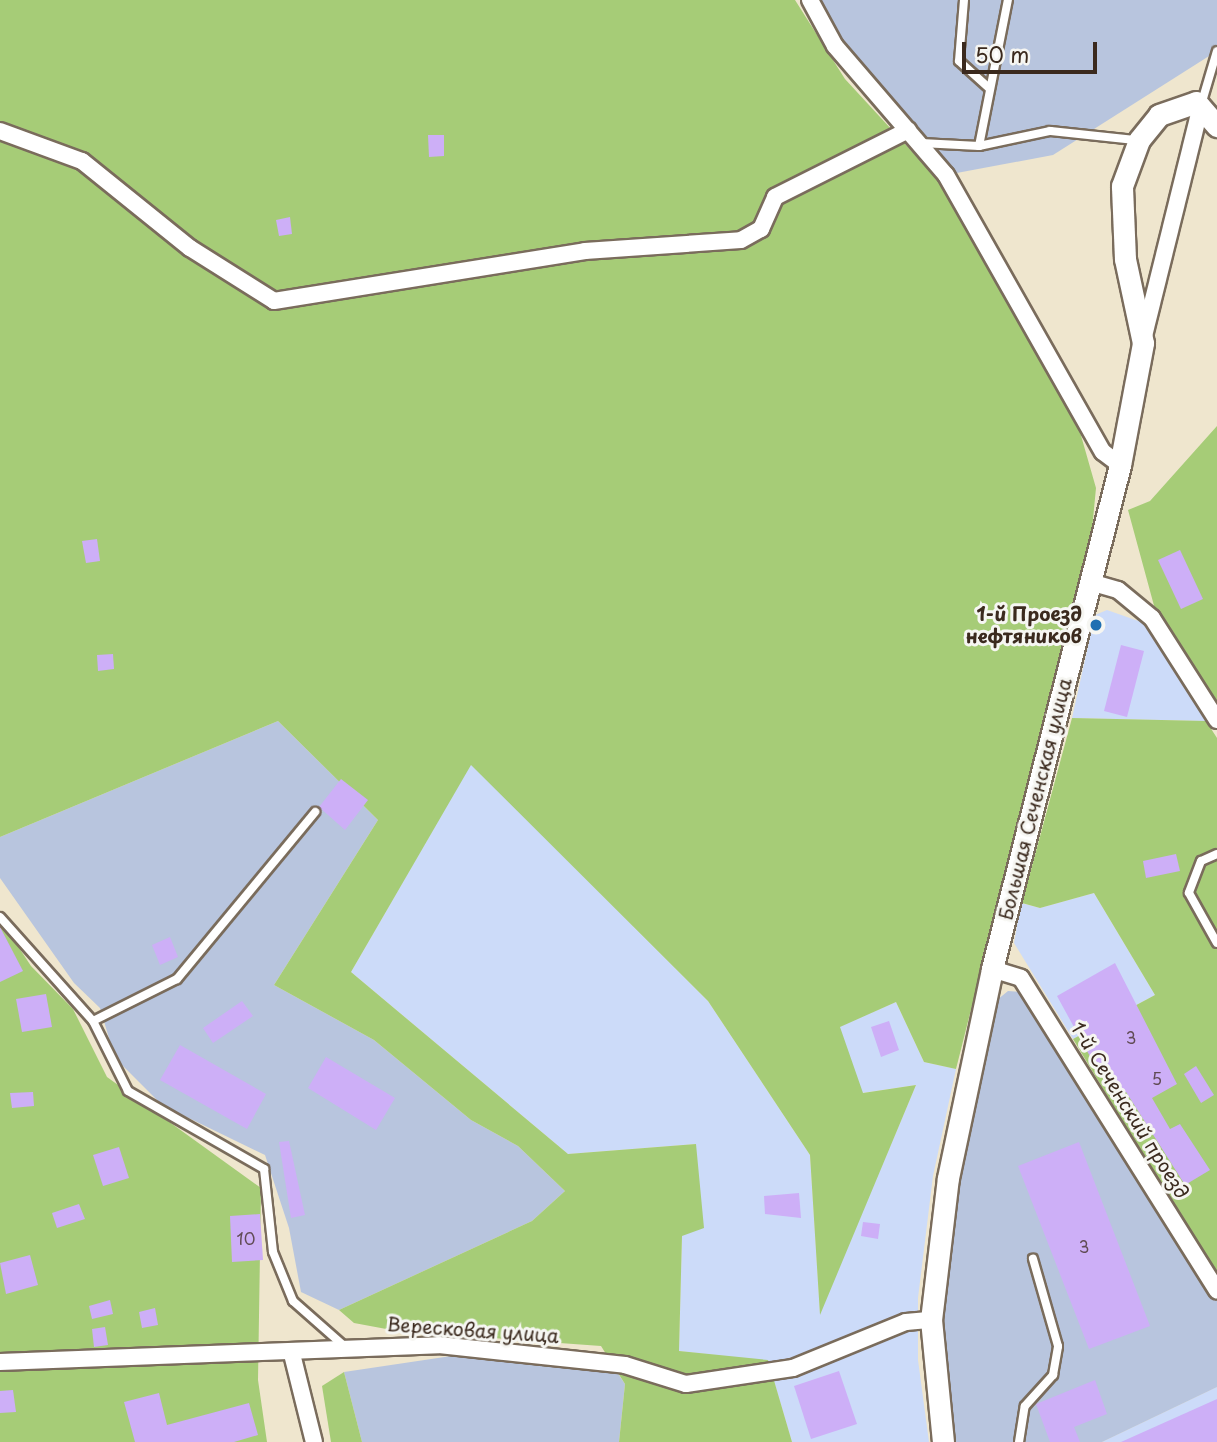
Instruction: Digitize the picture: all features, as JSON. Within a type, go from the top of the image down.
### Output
[{"type":"street","points":[[810,0],[835,46],[921,143],[969,210],[1103,452],[1119,465]]},
{"type":"street","name":"Большая Сеченская улица","points":[[943,1442],[931,1320],[948,1178],[992,969],[1119,465],[1143,343],[1121,220],[1122,186],[1139,140],[1159,115],[1182,103],[1212,113]]},
{"type":"street","points":[[1143,343],[1212,113]]},
{"type":"street","points":[[0,131],[82,161],[190,248],[274,301],[585,251],[741,240],[761,229],[775,197],[829,176],[908,130]]},
{"type":"street","points":[[1090,582],[1118,590],[1152,618],[1217,720]]},
{"type":"street","name":"1-й Сеченский проезд","points":[[992,969],[1021,978],[1217,1291]]},
{"type":"street","name":"Вересковая улица","points":[[0,1362],[292,1354],[342,1344],[439,1345],[625,1365],[686,1384],[793,1368],[906,1322],[931,1320]]},
{"type":"street","points":[[292,1354],[314,1442]]},
{"type":"lane","points":[[964,0],[960,61],[989,88]]},
{"type":"lane","points":[[979,146],[1008,0]]},
{"type":"lane","points":[[1212,113],[1217,51]]},
{"type":"lane","points":[[921,143],[979,146],[1050,131],[1139,140]]},
{"type":"lane","points":[[93,1021],[177,979],[314,812]]},
{"type":"lane","points":[[1217,854],[1201,861],[1189,893],[1217,943]]},
{"type":"lane","points":[[0,917],[93,1021],[128,1091],[264,1169],[274,1252],[293,1301],[342,1344]]},
{"type":"lane","points":[[1019,1442],[1025,1406],[1053,1376],[1058,1346],[1034,1259]]},
{"type":"shaded area","points":[[810,0],[1217,0],[1217,51],[1053,155],[946,175],[885,107]]},
{"type":"shaded area","points":[[1107,610],[1147,624],[1206,721],[1072,718],[1095,615]]},
{"type":"shaded area","points":[[278,721],[378,820],[274,985],[374,1040],[471,1120],[518,1146],[565,1191],[532,1221],[339,1310],[301,1292],[289,1228],[265,1155],[162,1105],[115,1058],[100,1008],[74,983],[0,878],[0,837]]},
{"type":"shaded area","points":[[471,764],[708,1001],[810,1155],[820,1313],[916,1085],[862,1093],[839,1027],[896,1002],[924,1062],[956,1069],[933,1176],[918,1298],[918,1360],[929,1442],[792,1442],[768,1361],[679,1351],[682,1236],[696,1144],[568,1154],[351,972]]},
{"type":"shaded area","points":[[1094,893],[1155,995],[1073,1039],[1014,943],[1021,903],[1040,908]]},
{"type":"shaded area","points":[[1008,991],[1020,992],[1060,1044],[1217,1300],[1217,1387],[1102,1442],[954,1442],[943,1312],[960,1174],[997,1000]]},
{"type":"shaded area","points":[[458,1355],[617,1372],[625,1384],[619,1442],[362,1442],[344,1372]]},
{"type":"shaded area","points":[[1217,1387],[1217,1442],[1102,1442]]},
{"type":"green space","points":[[0,0],[795,0],[845,79],[939,181],[1040,350],[1080,432],[1096,488],[1092,530],[956,1069],[924,1062],[896,1002],[840,1027],[863,1093],[916,1085],[820,1315],[810,1155],[708,1001],[471,765],[351,972],[568,1154],[696,1144],[704,1228],[682,1236],[679,1351],[768,1360],[792,1442],[619,1442],[625,1384],[601,1346],[397,1331],[354,1323],[339,1310],[532,1221],[565,1191],[518,1146],[471,1120],[374,1040],[274,985],[378,820],[278,721],[0,837]]},
{"type":"green space","points":[[1217,426],[1217,709],[1156,613],[1128,510],[1150,501]]},
{"type":"green space","points":[[1072,718],[1206,721],[1217,738],[1217,1278],[1073,1039],[1155,995],[1094,893],[1040,908],[1022,903]]},
{"type":"green space","points":[[0,919],[31,966],[73,1009],[107,1077],[261,1188],[258,1380],[267,1442],[0,1442]]},
{"type":"green space","points":[[344,1372],[362,1442],[331,1442],[322,1386]]},
{"type":"building","points":[[428,135],[444,135],[444,156],[429,157]]},
{"type":"building","points":[[290,217],[292,234],[279,236],[276,220]]},
{"type":"building","points":[[97,539],[100,561],[86,563],[82,541]]},
{"type":"building","points":[[1180,550],[1203,599],[1181,609],[1158,560]]},
{"type":"building","points":[[1121,645],[1144,651],[1127,717],[1104,711]]},
{"type":"building","points":[[113,654],[114,669],[98,671],[97,655]]},
{"type":"building","points":[[341,779],[368,800],[345,830],[319,807]]},
{"type":"building","points":[[1176,854],[1180,871],[1146,878],[1143,861]]},
{"type":"building","points":[[0,927],[23,971],[0,982]]},
{"type":"building","points":[[170,937],[178,957],[160,965],[152,945]]},
{"type":"building","points":[[1115,963],[1177,1084],[1152,1098],[1170,1129],[1180,1124],[1210,1170],[1185,1185],[1126,1092],[1120,1095],[1106,1067],[1098,1071],[1057,996]]},
{"type":"building","points":[[46,994],[52,1027],[22,1032],[16,999]]},
{"type":"building","points":[[242,1001],[253,1016],[213,1043],[203,1028]]},
{"type":"building","points":[[889,1021],[899,1050],[881,1057],[871,1027]]},
{"type":"building","points":[[180,1045],[266,1094],[247,1129],[160,1080]]},
{"type":"building","points":[[326,1057],[395,1098],[376,1130],[308,1088]]},
{"type":"building","points":[[1196,1066],[1214,1095],[1201,1103],[1184,1074]]},
{"type":"building","points":[[33,1092],[34,1106],[12,1108],[10,1093]]},
{"type":"building","points":[[289,1141],[305,1215],[291,1218],[279,1142]]},
{"type":"building","points":[[1079,1142],[1150,1326],[1089,1349],[1018,1166]]},
{"type":"building","points":[[119,1147],[129,1178],[103,1186],[93,1155]]},
{"type":"building","points":[[799,1193],[801,1218],[765,1214],[764,1196]]},
{"type":"building","points":[[79,1204],[85,1219],[57,1228],[52,1213]]},
{"type":"building","points":[[260,1214],[263,1260],[232,1262],[230,1216]]},
{"type":"building","points":[[863,1222],[880,1224],[878,1239],[861,1236]]},
{"type":"building","points":[[30,1255],[38,1285],[6,1294],[0,1263]]},
{"type":"building","points":[[110,1300],[113,1314],[92,1319],[89,1306]]},
{"type":"building","points":[[155,1308],[158,1325],[142,1328],[139,1312]]},
{"type":"building","points":[[105,1327],[108,1345],[94,1347],[92,1329]]},
{"type":"building","points":[[839,1371],[857,1424],[811,1439],[794,1386]]},
{"type":"building","points":[[1095,1380],[1107,1414],[1074,1427],[1080,1442],[1050,1442],[1036,1404]]},
{"type":"building","points":[[13,1390],[16,1412],[0,1413],[0,1391]]},
{"type":"building","points":[[159,1393],[167,1425],[249,1403],[258,1435],[234,1442],[135,1442],[124,1402]]},
{"type":"building","points":[[1217,1399],[1217,1442],[1121,1442]]},
{"type":"place","name":"1-й Проезд нефтяников","points":[[1096,625]]}]
